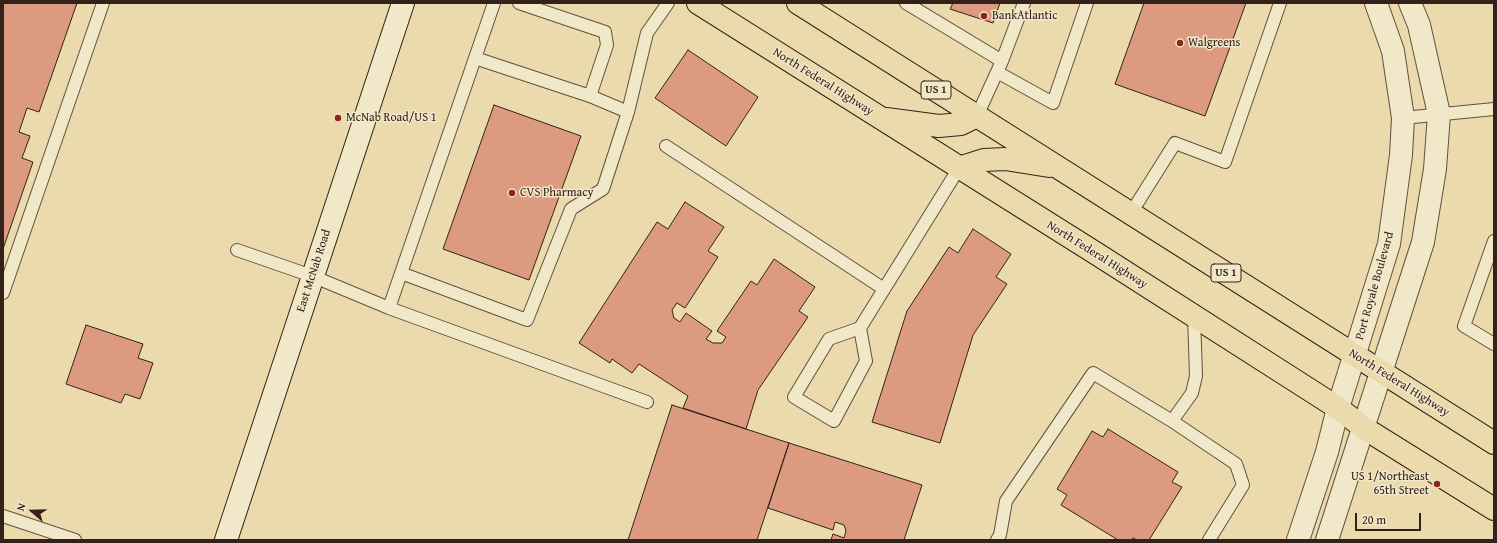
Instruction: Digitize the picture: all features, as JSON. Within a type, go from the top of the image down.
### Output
[{"type":"main road","name":"North Federal Highway","points":[[698,3],[1194,316],[1338,408],[1364,428],[1494,509]]},
{"type":"main road","name":"North Federal Highway","points":[[801,4],[1494,443]]},
{"type":"main road","points":[[881,119],[940,126],[961,124],[977,116]]},
{"type":"main road","points":[[959,168],[984,160],[1005,158],[1058,168]]},
{"type":"street","name":"East McNab Road","points":[[226,540],[403,3]]},
{"type":"street","name":"Port Royale Boulevard","points":[[1298,540],[1327,452],[1338,408],[1389,244],[1401,155],[1403,118],[1393,51],[1376,3]]},
{"type":"street","points":[[1327,540],[1423,242],[1435,169],[1439,114],[1419,25],[1410,3]]},
{"type":"lane","points":[[3,293],[103,3]]},
{"type":"lane","points":[[389,308],[494,3]]},
{"type":"lane","points":[[519,3],[605,32],[607,45],[590,96]]},
{"type":"lane","points":[[401,273],[527,320],[572,209],[603,189],[628,112],[647,33],[668,3]]},
{"type":"lane","points":[[906,3],[1002,61]]},
{"type":"lane","points":[[977,116],[1002,61],[1023,3]]},
{"type":"lane","points":[[997,72],[1053,103],[1087,3]]},
{"type":"lane","points":[[1131,213],[1174,143],[1225,162],[1280,3]]},
{"type":"lane","points":[[475,58],[590,96],[628,112]]},
{"type":"lane","points":[[1403,118],[1494,109]]},
{"type":"lane","points":[[666,146],[884,289]]},
{"type":"lane","points":[[860,328],[866,361],[834,421],[794,396],[829,339],[860,328],[959,168]]},
{"type":"lane","points":[[1494,241],[1464,326],[1494,344]]},
{"type":"lane","points":[[237,250],[312,276],[389,308],[647,402]]},
{"type":"lane","points":[[1172,421],[1192,393],[1196,376],[1194,316]]},
{"type":"lane","points":[[998,538],[1006,501],[1093,373],[1172,421],[1236,464],[1243,485],[1209,540]]},
{"type":"lane","points":[[3,516],[75,540]]},
{"type":"building","points":[[3,3],[77,3],[39,112],[27,108],[19,132],[30,136],[22,158],[33,162],[3,249]]},
{"type":"building","name":"BankAtlantic","points":[[953,3],[1000,3],[993,23],[950,9]]},
{"type":"building","name":"Walgreens","points":[[1144,3],[1246,3],[1205,116],[1115,84]]},
{"type":"building","points":[[688,50],[758,97],[726,146],[655,98]]},
{"type":"building","name":"CVS Pharmacy","points":[[494,105],[581,136],[529,280],[443,249]]},
{"type":"building","points":[[685,202],[724,227],[708,251],[718,257],[685,308],[677,303],[672,310],[674,318],[680,322],[686,313],[712,331],[706,339],[713,343],[722,343],[726,337],[717,331],[751,281],[757,285],[774,259],[815,287],[799,311],[808,317],[758,390],[746,429],[683,408],[688,396],[639,364],[632,373],[612,359],[610,363],[579,343],[657,222],[668,229]]},
{"type":"building","points":[[973,229],[1011,254],[996,277],[1007,284],[973,335],[940,443],[872,422],[907,311],[949,247],[958,253]]},
{"type":"building","points":[[86,325],[143,344],[138,358],[153,363],[140,399],[125,394],[121,403],[66,384]]},
{"type":"building","points":[[672,405],[789,443],[757,540],[628,540]]},
{"type":"building","points":[[1108,429],[1178,472],[1172,482],[1182,487],[1149,540],[1137,540],[1133,538],[1132,540],[1118,540],[1061,505],[1067,495],[1057,489],[1092,431],[1103,437]]},
{"type":"building","points":[[789,443],[922,485],[904,540],[831,540],[833,534],[844,538],[846,531],[844,525],[835,522],[833,530],[768,508]]},
{"type":"place","name":"BankAtlantic","points":[[984,16]]},
{"type":"place","name":"Walgreens","points":[[1180,43]]},
{"type":"place","name":"McNab Road/US 1","points":[[338,118]]},
{"type":"place","name":"CVS Pharmacy","points":[[512,193]]},
{"type":"place","name":"US 1/Northeast 65th Street","points":[[1437,484]]}]
